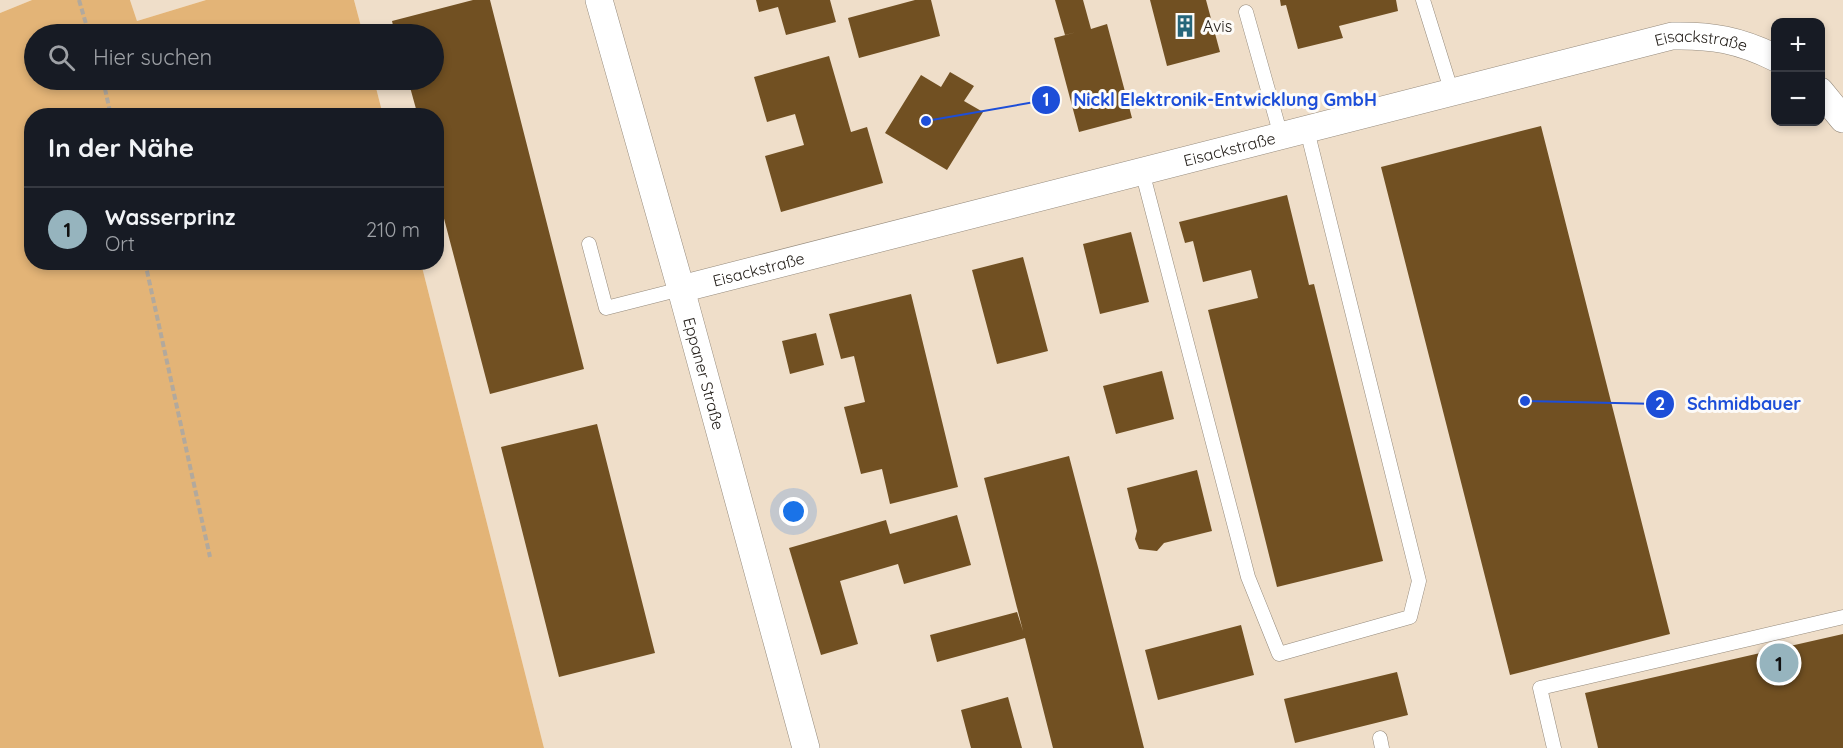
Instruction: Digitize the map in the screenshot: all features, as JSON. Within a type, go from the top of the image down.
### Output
[{"type":"street","name":"Eppaner Straße","points":[[599,0],[681,289],[806,748]]},
{"type":"street","name":"Eisackstraße","points":[[681,289],[1672,36],[1707,35],[1741,43],[1771,56]]},
{"type":"street","points":[[1825,96],[1843,119]]},
{"type":"lane","points":[[1423,0],[1452,93]]},
{"type":"lane","points":[[1246,12],[1281,136]]},
{"type":"lane","points":[[1142,171],[1248,577],[1280,654],[1410,617],[1419,581],[1307,130]]},
{"type":"lane","points":[[589,244],[606,308],[681,289]]},
{"type":"lane","points":[[1554,748],[1540,688],[1843,617]]},
{"type":"path","points":[[79,0],[86,24]]},
{"type":"path","points":[[105,90],[109,108]]},
{"type":"path","points":[[147,270],[210,557]]},
{"type":"shaded area","points":[[0,0],[32,0],[0,13]]},
{"type":"shaded area","points":[[32,0],[130,0],[137,21],[206,0],[354,0],[360,24],[24,24],[24,90],[377,90],[381,108],[24,108],[24,270],[423,270],[544,748],[0,748],[0,13]]},
{"type":"shaded area","points":[[130,0],[206,0],[137,21]]},
{"type":"shaded area","points":[[354,0],[1843,0],[1843,748],[544,748],[423,270],[444,270],[444,108],[381,108],[377,90],[444,90],[444,24],[360,24]]},
{"type":"building","points":[[473,0],[490,0],[584,369],[490,394],[444,219],[444,108],[416,108],[411,90],[444,90],[444,24],[393,24],[392,21]]},
{"type":"building","points":[[756,0],[830,0],[836,22],[786,35],[778,7],[759,12]]},
{"type":"building","points":[[915,0],[931,0],[940,36],[859,58],[848,18]]},
{"type":"building","points":[[1055,0],[1083,0],[1091,29],[1107,24],[1132,118],[1079,132],[1054,38],[1077,32],[1065,35]]},
{"type":"building","name":"Avis","points":[[1150,0],[1206,0],[1220,52],[1167,66]]},
{"type":"building","points":[[1280,0],[1396,0],[1398,11],[1339,26],[1343,38],[1298,49],[1286,5],[1281,6]]},
{"type":"building","points":[[829,56],[851,132],[867,127],[883,183],[781,212],[765,156],[804,145],[795,114],[767,122],[754,77]]},
{"type":"building","points":[[950,72],[974,86],[964,101],[983,112],[947,170],[885,133],[921,75],[941,87]]},
{"type":"building","points":[[1541,126],[1670,634],[1510,675],[1381,167]]},
{"type":"building","points":[[1287,195],[1309,285],[1314,284],[1383,561],[1277,587],[1208,310],[1258,298],[1251,270],[1203,282],[1193,241],[1185,243],[1179,222]]},
{"type":"building","points":[[1131,232],[1149,302],[1100,314],[1083,244]]},
{"type":"building","points":[[1023,257],[1048,351],[997,364],[972,270]]},
{"type":"building","points":[[911,294],[958,487],[890,504],[882,469],[861,474],[844,407],[865,402],[854,356],[841,359],[829,314]]},
{"type":"building","points":[[816,333],[824,365],[790,374],[782,341]]},
{"type":"building","points":[[1162,371],[1174,419],[1116,434],[1103,386]]},
{"type":"building","points":[[597,424],[655,653],[559,677],[501,447]]},
{"type":"building","points":[[1069,456],[1144,748],[1053,748],[1025,638],[937,662],[930,635],[1017,612],[1023,631],[984,478]]},
{"type":"building","points":[[1197,470],[1212,531],[1164,543],[1157,551],[1139,549],[1135,539],[1137,531],[1127,488]]},
{"type":"building","points":[[957,515],[971,565],[904,584],[898,564],[840,581],[858,644],[821,655],[789,548],[886,520],[890,534]]},
{"type":"building","points":[[1241,625],[1254,675],[1158,700],[1145,650]]},
{"type":"building","points":[[1843,634],[1843,748],[1598,748],[1585,693]]},
{"type":"building","points":[[1397,672],[1408,715],[1295,743],[1284,699]]},
{"type":"building","points":[[1008,697],[1022,748],[971,748],[961,710]]},
{"type":"place","name":"Avis","points":[[1185,26]]},
{"type":"place","name":"Nickl Elektronik-Entwicklung GmbH","points":[[926,121]]},
{"type":"place","name":"Schmidbauer","points":[[1525,401]]},
{"type":"place","name":"Wasserprinz","points":[[1779,663]]}]
